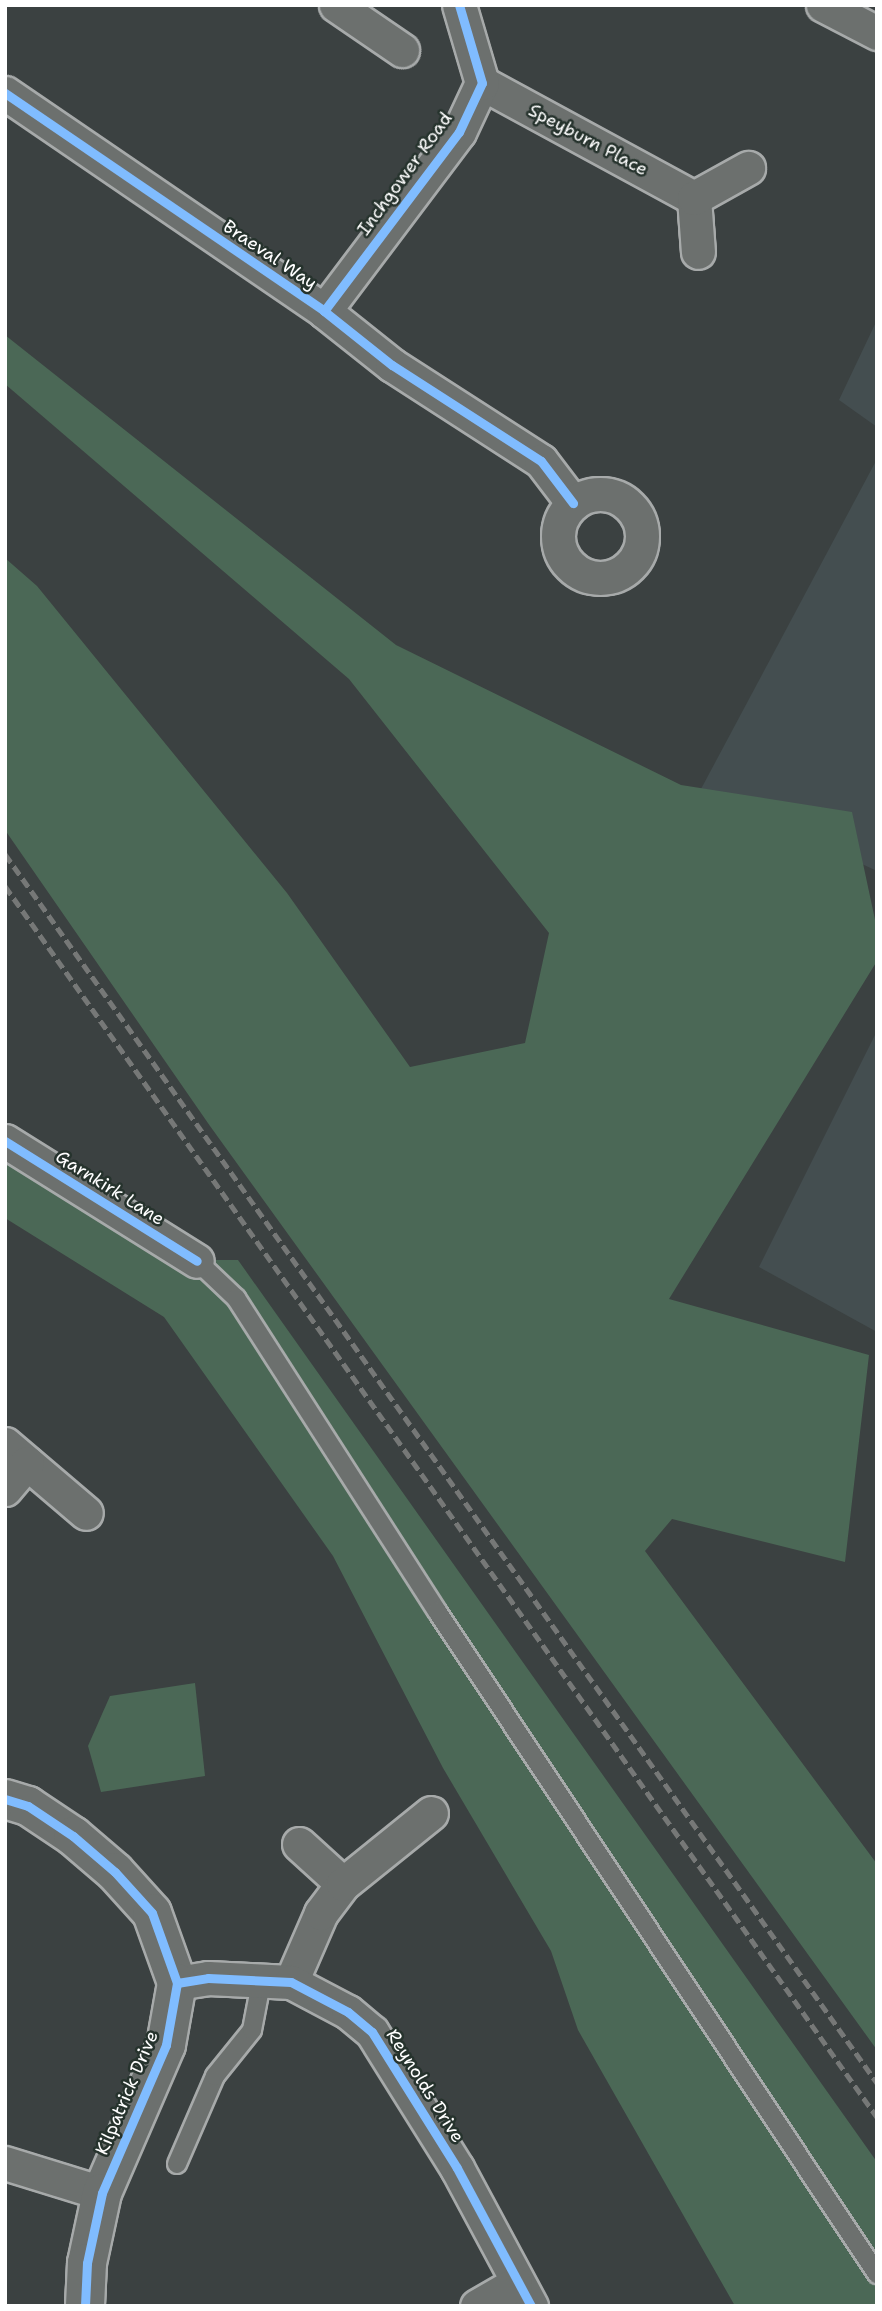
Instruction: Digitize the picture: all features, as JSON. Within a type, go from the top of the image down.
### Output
[{"type":"street","points":[[336,5],[402,50]]},
{"type":"street","points":[[459,5],[482,83]]},
{"type":"street","points":[[823,5],[877,33]]},
{"type":"street","name":"Speyburn Place","points":[[482,83],[695,198]]},
{"type":"street","name":"Inchgower Road","points":[[324,311],[459,132],[482,83]]},
{"type":"street","name":"Braeval Way","points":[[5,93],[324,311],[391,365],[541,461],[573,503]]},
{"type":"street","points":[[698,251],[695,198],[748,168]]},
{"type":"street","name":"Garnkirk Lane","points":[[5,1141],[197,1261]]},
{"type":"street","points":[[5,1489],[16,1454],[86,1513]]},
{"type":"street","name":"Kilpatrick Drive","points":[[5,1799],[28,1806],[73,1836],[114,1872],[152,1913],[177,1983],[166,2045],[102,2193],[87,2263],[85,2306]]},
{"type":"street","points":[[177,1983],[276,1980],[343,1884],[431,1813]]},
{"type":"street","points":[[299,1844],[343,1884]]},
{"type":"street","name":"Reynolds Drive","points":[[276,1980],[348,2012],[387,2050],[457,2168],[523,2295]]},
{"type":"street","points":[[5,2163],[102,2193]]},
{"type":"street","points":[[477,2306],[523,2295]]},
{"type":"lane","points":[[197,1261],[236,1298],[437,1611],[877,2274]]},
{"type":"lane","points":[[177,2164],[215,2076],[252,2030],[276,1980]]},
{"type":"shaded area","points":[[877,320],[877,427],[839,400]]},
{"type":"shaded area","points":[[877,459],[877,871],[701,789]]},
{"type":"shaded area","points":[[877,1031],[877,1332],[759,1267]]},
{"type":"green space","points":[[5,335],[396,645],[681,785],[852,812],[877,929],[877,961],[669,1299],[869,1355],[845,1562],[672,1519],[645,1551],[877,1864],[877,2050],[210,1126],[5,830],[5,558],[37,586],[287,893],[410,1067],[525,1043],[549,933],[349,679],[5,384]]},
{"type":"green space","points":[[5,1150],[203,1260],[238,1260],[877,2162],[877,2306],[735,2306],[578,2030],[551,1951],[443,1768],[333,1556],[164,1317],[5,1218]]},
{"type":"green space","points":[[195,1683],[205,1776],[101,1792],[88,1746],[110,1696]]},
{"type":"railway","points":[[5,854],[877,2083]]},
{"type":"railway","points":[[5,886],[877,2117]]},
{"type":"cycle path","points":[[324,311],[459,132],[482,83],[459,5]]},
{"type":"cycle path","points":[[5,93],[324,311],[392,365],[541,461],[573,503]]},
{"type":"cycle path","points":[[5,1141],[197,1261]]},
{"type":"cycle path","points":[[5,1799],[28,1806],[73,1836],[115,1872],[152,1913],[177,1983],[166,2045],[102,2193],[87,2263],[85,2306]]},
{"type":"cycle path","points":[[177,1983],[208,1978],[291,1982],[348,2012],[372,2032],[457,2168],[531,2306]]}]
